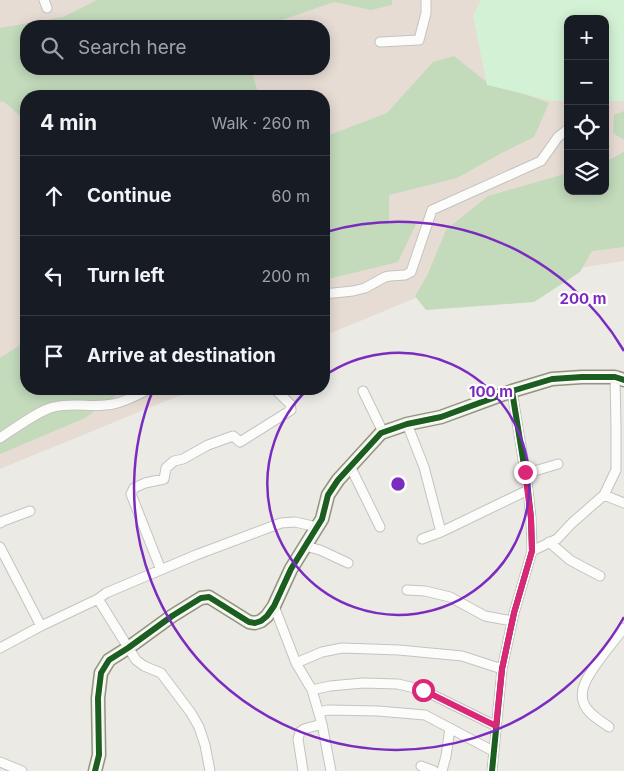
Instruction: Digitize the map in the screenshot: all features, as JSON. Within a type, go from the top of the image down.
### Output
[{"type":"street","points":[[380,42],[419,40],[426,13],[426,0]]},
{"type":"street","points":[[330,293],[365,288],[390,276],[411,272],[432,210],[541,161],[558,137],[564,132]]},
{"type":"street","points":[[95,771],[99,755],[98,698],[102,673],[108,660],[201,598],[209,597],[249,622],[261,621],[274,606],[291,569],[322,519],[328,495],[338,480],[381,433],[407,424],[442,417],[512,391],[552,379],[582,376],[619,378],[616,470],[604,495],[557,538],[532,551]]},
{"type":"street","points":[[363,391],[383,432]]},
{"type":"street","points":[[492,771],[502,669],[512,621],[532,551],[528,490],[512,391]]},
{"type":"street","points":[[0,438],[52,407],[65,405],[111,405],[137,395]]},
{"type":"street","points":[[161,570],[131,494],[134,488],[164,478],[166,468],[174,461],[183,459],[208,446],[234,436],[240,442],[291,410],[290,404],[281,395]]},
{"type":"street","points":[[407,424],[424,467],[441,532]]},
{"type":"street","points":[[525,472],[558,464]]},
{"type":"street","points":[[350,466],[380,527]]},
{"type":"street","points":[[422,539],[441,532],[528,490]]},
{"type":"street","points":[[604,495],[624,503]]},
{"type":"street","points":[[0,523],[30,511]]},
{"type":"street","points":[[0,648],[98,599],[106,593],[196,555],[281,523],[295,522],[317,527]]},
{"type":"street","points":[[549,542],[570,560],[600,576]]},
{"type":"street","points":[[305,546],[320,550],[348,563]]},
{"type":"street","points":[[0,547],[41,626]]},
{"type":"street","points":[[407,590],[425,591],[450,597],[485,616],[512,621]]},
{"type":"street","points":[[98,599],[136,660],[144,666],[161,673],[191,713],[199,727],[205,744],[210,771]]},
{"type":"street","points":[[274,606],[296,663],[312,690],[322,724],[331,771]]},
{"type":"street","points":[[609,728],[583,704],[583,688],[589,676],[624,628]]},
{"type":"street","points":[[296,663],[322,652],[342,648],[399,650],[462,656],[502,669]]},
{"type":"street","points":[[312,690],[330,686],[363,683],[398,684],[423,690],[496,726]]},
{"type":"street","points":[[319,712],[328,710],[378,711],[425,715],[493,751]]},
{"type":"street","points":[[303,771],[298,739],[300,732],[322,724]]},
{"type":"street","points":[[442,771],[450,728]]},
{"type":"street","points":[[0,762],[22,771]]},
{"type":"street","points":[[420,766],[434,771]]},
{"type":"shaded area","points":[[0,0],[624,0],[624,261],[435,290],[330,334],[330,90],[20,90],[20,395],[180,395],[0,469]]},
{"type":"green space","points":[[97,0],[392,0],[392,5],[371,10],[334,2],[282,20],[46,20],[63,17]]},
{"type":"green space","points":[[481,0],[624,0],[624,101],[609,101],[609,15],[564,15],[564,101],[553,101],[487,85],[473,16]]},
{"type":"green space","points":[[20,25],[20,75],[253,75],[257,90],[20,90],[20,116],[3,101],[0,102],[0,28]]},
{"type":"green space","points":[[454,56],[484,80],[549,103],[534,137],[457,178],[389,195],[389,221],[416,224],[398,262],[330,279],[330,135],[387,113],[433,62]]},
{"type":"green space","points":[[624,111],[624,140],[613,133],[614,115]]},
{"type":"green space","points":[[624,152],[624,247],[592,251],[580,272],[534,302],[426,310],[415,296],[427,276],[446,230],[488,196],[564,174],[564,195],[609,195],[609,160]]},
{"type":"green space","points":[[20,345],[20,395],[117,395],[85,418],[0,454],[0,358]]},
{"type":"cycle path","points":[[95,771],[99,755],[98,698],[101,673],[109,660],[201,598],[209,597],[249,622],[255,623],[267,616],[274,606],[291,569],[322,519],[328,495],[338,480],[381,433],[407,424],[441,417],[512,391],[552,379],[615,377],[624,380]]},
{"type":"cycle path","points":[[492,771],[502,669],[514,613],[532,551],[528,490],[512,391]]},
{"type":"route","points":[[423,690],[496,726],[502,669],[514,613],[532,551],[531,518],[525,472]]}]
